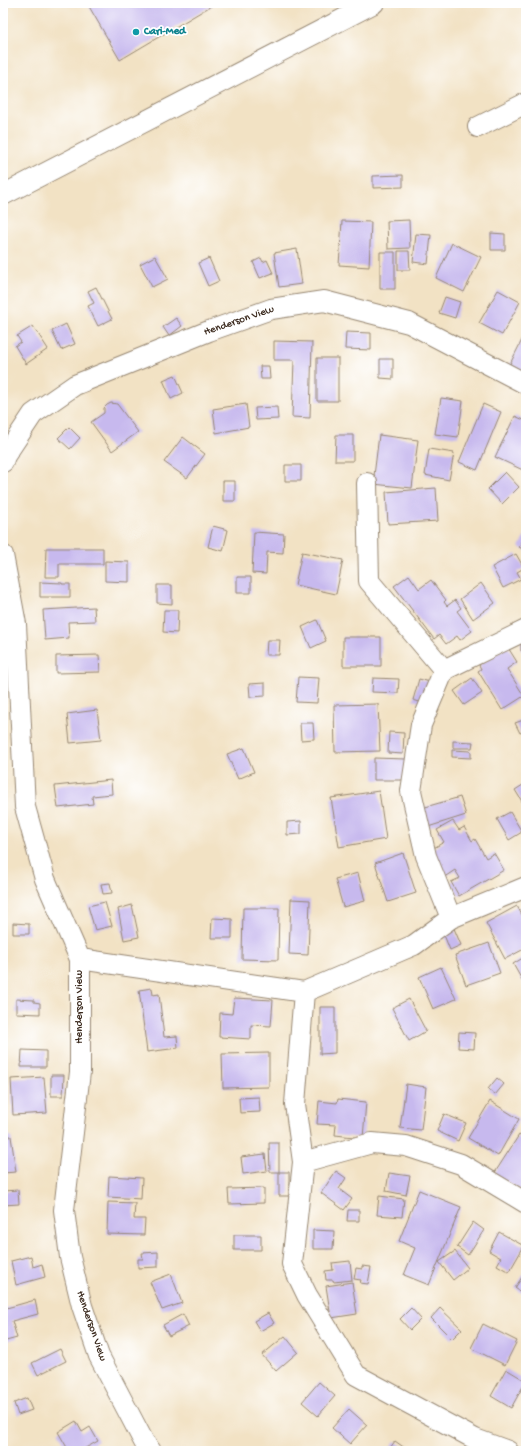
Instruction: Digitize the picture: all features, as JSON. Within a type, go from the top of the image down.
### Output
[{"type":"street","points":[[3,195],[374,3]]},
{"type":"street","points":[[478,127],[526,103]]},
{"type":"street","name":"Henderson View","points":[[3,462],[4,456],[33,414],[75,385],[209,331],[271,309],[316,302],[324,301],[409,323],[526,384]]},
{"type":"street","points":[[367,483],[369,580],[444,670]]},
{"type":"street","name":"Henderson View","points":[[3,555],[16,624],[25,807],[45,879],[80,959],[80,1072],[64,1210],[70,1257],[82,1306],[99,1356],[144,1442],[151,1451]]},
{"type":"street","points":[[451,918],[426,856],[411,791],[421,725],[444,670],[526,630]]},
{"type":"street","points":[[80,959],[304,992],[414,945],[451,918],[526,887]]},
{"type":"street","points":[[304,992],[295,1104],[303,1162],[292,1264],[307,1295],[356,1375],[476,1439],[508,1451]]},
{"type":"street","points":[[303,1162],[372,1144],[406,1146],[461,1164],[526,1203]]},
{"type":"building","name":"Cari-Med","points":[[87,3],[216,3],[120,60]]},
{"type":"building","points":[[403,175],[403,187],[373,188],[373,176]]},
{"type":"building","points":[[409,220],[410,248],[388,249],[387,221]]},
{"type":"building","points":[[342,221],[371,222],[369,267],[339,265]]},
{"type":"building","points":[[491,233],[505,234],[505,250],[491,250]]},
{"type":"building","points":[[416,234],[431,235],[428,264],[413,262]]},
{"type":"building","points":[[452,243],[481,257],[464,292],[436,278]]},
{"type":"building","points":[[297,249],[302,284],[279,287],[274,253]]},
{"type":"building","points":[[398,251],[409,251],[410,270],[398,270]]},
{"type":"building","points":[[380,252],[395,252],[395,289],[380,289]]},
{"type":"building","points":[[155,256],[168,279],[152,287],[140,264]]},
{"type":"building","points":[[209,258],[219,281],[208,286],[198,263]]},
{"type":"building","points":[[261,258],[263,262],[267,260],[273,273],[260,278],[253,262]]},
{"type":"building","points":[[96,287],[112,319],[98,326],[88,306],[94,303],[88,291]]},
{"type":"building","points":[[498,290],[520,302],[502,335],[479,323]]},
{"type":"building","points":[[445,297],[460,302],[455,318],[439,313]]},
{"type":"building","points":[[176,318],[182,326],[169,336],[163,327]]},
{"type":"building","points":[[66,324],[75,344],[61,350],[52,331]]},
{"type":"building","points":[[33,326],[48,349],[26,364],[15,346],[21,342],[17,336]]},
{"type":"building","points":[[346,332],[371,333],[371,350],[345,349]]},
{"type":"building","points":[[526,332],[526,375],[509,366]]},
{"type":"building","points":[[274,341],[312,342],[310,418],[292,417],[294,360],[274,360]]},
{"type":"building","points":[[317,358],[338,358],[338,401],[317,401]]},
{"type":"building","points":[[380,359],[393,359],[393,379],[380,378]]},
{"type":"building","points":[[260,366],[269,366],[270,379],[261,379]]},
{"type":"building","points":[[175,375],[183,393],[171,399],[163,380]]},
{"type":"building","points":[[441,398],[463,401],[458,437],[435,434]]},
{"type":"building","points":[[111,403],[117,404],[138,432],[112,451],[91,422],[104,413],[104,408]]},
{"type":"building","points":[[246,404],[249,427],[216,433],[213,409]]},
{"type":"building","points":[[483,404],[501,412],[477,470],[459,462]]},
{"type":"building","points":[[277,407],[278,419],[256,420],[255,408]]},
{"type":"building","points":[[515,416],[526,421],[525,471],[495,457]]},
{"type":"building","points":[[69,427],[80,438],[70,449],[58,438]]},
{"type":"building","points":[[336,435],[353,435],[353,461],[335,461]]},
{"type":"building","points":[[379,435],[418,440],[412,488],[373,484]]},
{"type":"building","points":[[183,437],[205,454],[187,478],[164,462]]},
{"type":"building","points":[[429,449],[454,453],[449,480],[425,475]]},
{"type":"building","points":[[285,465],[301,465],[301,481],[285,481]]},
{"type":"building","points":[[505,472],[519,487],[502,504],[488,489]]},
{"type":"building","points":[[223,481],[235,481],[235,501],[223,501]]},
{"type":"building","points":[[436,488],[438,521],[388,524],[386,492]]},
{"type":"building","points":[[213,526],[228,530],[223,551],[208,547]]},
{"type":"building","points":[[254,532],[284,534],[283,553],[267,552],[266,574],[252,573]]},
{"type":"building","points":[[526,534],[526,551],[519,547]]},
{"type":"building","points":[[46,548],[103,548],[103,564],[59,564],[59,577],[45,577]]},
{"type":"building","points":[[302,552],[343,560],[336,594],[295,585]]},
{"type":"building","points":[[516,554],[524,568],[517,572],[521,579],[503,588],[492,567]]},
{"type":"building","points":[[105,561],[129,562],[129,582],[105,581]]},
{"type":"building","points":[[409,575],[419,589],[431,580],[446,600],[444,602],[447,606],[455,600],[461,608],[457,611],[472,631],[460,640],[457,636],[446,644],[439,635],[434,639],[394,586]]},
{"type":"building","points":[[237,577],[251,577],[251,593],[237,593]]},
{"type":"building","points":[[40,582],[70,584],[70,597],[40,597]]},
{"type":"building","points":[[481,583],[495,603],[473,619],[460,599]]},
{"type":"building","points":[[157,585],[172,585],[172,604],[157,603]]},
{"type":"building","points":[[94,607],[95,621],[68,622],[69,638],[45,640],[43,610]]},
{"type":"building","points":[[164,610],[178,610],[177,633],[163,632]]},
{"type":"building","points":[[317,620],[326,641],[311,648],[302,627]]},
{"type":"building","points":[[343,637],[381,637],[381,666],[343,666]]},
{"type":"building","points":[[521,638],[526,638],[526,651],[521,651]]},
{"type":"building","points":[[267,640],[280,640],[279,655],[266,655]]},
{"type":"building","points":[[507,646],[517,662],[507,669],[524,696],[502,710],[478,671],[481,669],[479,665]]},
{"type":"building","points":[[99,655],[100,672],[56,673],[56,656]]},
{"type":"building","points":[[298,677],[319,678],[317,703],[296,702]]},
{"type":"building","points":[[373,678],[399,679],[398,693],[372,692]]},
{"type":"building","points":[[472,678],[482,693],[464,705],[454,691]]},
{"type":"building","points":[[419,679],[430,682],[423,703],[413,700]]},
{"type":"building","points":[[265,683],[265,696],[250,697],[249,684]]},
{"type":"building","points":[[378,704],[380,751],[335,752],[334,705]]},
{"type":"building","points":[[97,710],[101,740],[70,743],[67,714]]},
{"type":"building","points":[[526,719],[526,731],[520,733],[515,723]]},
{"type":"building","points":[[300,723],[313,723],[314,739],[301,740]]},
{"type":"building","points":[[389,732],[404,733],[403,754],[388,753]]},
{"type":"building","points":[[453,741],[473,742],[472,748],[453,748]]},
{"type":"building","points":[[244,748],[254,772],[238,779],[227,754]]},
{"type":"building","points":[[452,750],[471,751],[471,758],[452,757]]},
{"type":"building","points":[[374,758],[406,759],[406,780],[374,780]]},
{"type":"building","points":[[111,780],[112,794],[92,796],[93,804],[58,808],[55,786]]},
{"type":"building","points":[[526,783],[526,808],[515,790]]},
{"type":"building","points":[[379,791],[386,839],[339,847],[331,798]]},
{"type":"building","points":[[460,797],[466,815],[428,827],[422,808]]},
{"type":"building","points":[[510,812],[522,832],[509,840],[497,819]]},
{"type":"building","points":[[301,821],[301,834],[287,835],[287,822]]},
{"type":"building","points":[[453,821],[459,830],[464,827],[472,841],[475,839],[486,858],[494,853],[504,870],[459,896],[451,882],[460,878],[455,870],[443,878],[432,849],[444,842],[437,830]]},
{"type":"building","points":[[403,853],[416,893],[388,902],[375,863]]},
{"type":"building","points":[[358,873],[365,901],[343,907],[335,879]]},
{"type":"building","points":[[110,883],[112,893],[103,894],[101,884]]},
{"type":"building","points":[[291,899],[310,900],[308,955],[289,954]]},
{"type":"building","points":[[105,902],[112,926],[95,930],[88,906]]},
{"type":"building","points":[[132,905],[139,937],[124,940],[118,909]]},
{"type":"building","points":[[517,906],[526,922],[526,948],[505,959],[486,923]]},
{"type":"building","points":[[243,908],[279,908],[278,960],[242,959]]},
{"type":"building","points":[[212,918],[232,919],[232,938],[211,938]]},
{"type":"building","points":[[13,923],[29,924],[29,934],[13,934]]},
{"type":"building","points":[[453,926],[461,945],[450,950],[442,930]]},
{"type":"building","points":[[489,943],[500,973],[466,985],[455,955]]},
{"type":"building","points":[[526,956],[526,987],[513,964]]},
{"type":"building","points":[[441,967],[456,999],[433,1009],[419,977]]},
{"type":"building","points":[[152,988],[153,995],[159,994],[164,1037],[177,1036],[178,1048],[147,1052],[139,990]]},
{"type":"building","points":[[234,998],[273,1000],[271,1026],[251,1025],[251,1039],[219,1037],[220,1013],[232,1014]]},
{"type":"building","points":[[16,999],[34,1000],[34,1002],[40,1003],[40,1014],[16,1013]]},
{"type":"building","points":[[409,999],[426,1031],[409,1041],[392,1008]]},
{"type":"building","points":[[320,1007],[335,1007],[335,1053],[320,1054]]},
{"type":"building","points":[[459,1032],[475,1033],[474,1049],[458,1048]]},
{"type":"building","points":[[22,1050],[46,1051],[46,1067],[21,1067]]},
{"type":"building","points":[[269,1053],[269,1087],[223,1088],[222,1054]]},
{"type":"building","points":[[51,1075],[64,1075],[63,1096],[51,1096]]},
{"type":"building","points":[[44,1077],[47,1113],[13,1115],[11,1079]]},
{"type":"building","points":[[497,1078],[504,1084],[495,1095],[488,1089]]},
{"type":"building","points":[[406,1084],[426,1087],[421,1130],[400,1128]]},
{"type":"building","points":[[259,1097],[260,1112],[240,1113],[239,1098]]},
{"type":"building","points":[[338,1099],[366,1102],[363,1138],[335,1135],[336,1125],[317,1124],[319,1101],[337,1103]]},
{"type":"building","points":[[490,1101],[519,1119],[498,1156],[468,1138]]},
{"type":"building","points":[[444,1114],[466,1123],[458,1141],[437,1131]]},
{"type":"building","points":[[519,1135],[526,1139],[526,1194],[494,1174]]},
{"type":"building","points":[[11,1136],[16,1172],[3,1173],[3,1137]]},
{"type":"building","points":[[269,1143],[279,1143],[279,1172],[270,1172]]},
{"type":"building","points":[[265,1154],[267,1171],[243,1174],[241,1157]]},
{"type":"building","points":[[336,1171],[346,1178],[339,1189],[352,1199],[344,1210],[321,1193]]},
{"type":"building","points":[[279,1172],[289,1172],[289,1196],[279,1196]]},
{"type":"building","points":[[389,1173],[410,1176],[406,1195],[386,1191]]},
{"type":"building","points":[[109,1176],[142,1178],[141,1199],[108,1197]]},
{"type":"building","points":[[264,1188],[264,1203],[229,1204],[228,1189]]},
{"type":"building","points":[[18,1190],[19,1204],[3,1205],[3,1191]]},
{"type":"building","points":[[419,1190],[461,1207],[429,1285],[404,1275],[415,1248],[399,1241]]},
{"type":"building","points":[[379,1196],[404,1199],[402,1217],[377,1215]]},
{"type":"building","points":[[108,1202],[135,1203],[134,1219],[145,1219],[144,1235],[107,1234]]},
{"type":"building","points":[[348,1210],[359,1210],[359,1221],[347,1221]]},
{"type":"building","points":[[473,1222],[484,1230],[468,1255],[457,1247]]},
{"type":"building","points":[[313,1230],[334,1231],[333,1249],[313,1249]]},
{"type":"building","points":[[499,1232],[524,1246],[509,1272],[497,1265],[501,1258],[489,1251]]},
{"type":"building","points":[[234,1235],[261,1235],[261,1250],[234,1250]]},
{"type":"building","points":[[455,1251],[468,1268],[453,1280],[439,1262]]},
{"type":"building","points":[[158,1252],[158,1267],[138,1268],[138,1259],[143,1259],[142,1253]]},
{"type":"building","points":[[31,1256],[33,1267],[42,1264],[45,1277],[16,1285],[11,1261]]},
{"type":"building","points":[[350,1261],[352,1280],[334,1282],[333,1280],[326,1280],[325,1271],[333,1270],[332,1263]]},
{"type":"building","points":[[362,1266],[371,1267],[368,1284],[360,1283],[361,1280],[354,1279],[356,1268],[362,1269]]},
{"type":"building","points":[[526,1271],[526,1296],[515,1288]]},
{"type":"building","points":[[171,1274],[182,1303],[162,1310],[150,1282]]},
{"type":"building","points":[[352,1282],[357,1314],[331,1318],[326,1286]]},
{"type":"building","points":[[35,1300],[38,1314],[12,1321],[17,1338],[6,1341],[3,1332],[3,1309]]},
{"type":"building","points":[[411,1308],[421,1319],[410,1330],[400,1319]]},
{"type":"building","points":[[440,1308],[462,1329],[452,1339],[431,1318]]},
{"type":"building","points":[[268,1313],[274,1323],[260,1331],[254,1321]]},
{"type":"building","points":[[183,1314],[189,1326],[169,1336],[163,1325]]},
{"type":"building","points":[[483,1324],[517,1341],[505,1365],[471,1348]]},
{"type":"building","points":[[285,1336],[298,1352],[276,1371],[262,1355]]},
{"type":"building","points":[[60,1349],[66,1361],[38,1375],[32,1363]]},
{"type":"building","points":[[506,1369],[526,1381],[511,1408],[491,1396]]},
{"type":"building","points":[[319,1382],[335,1396],[318,1416],[302,1402]]},
{"type":"building","points":[[27,1398],[32,1410],[18,1415],[14,1403]]},
{"type":"building","points":[[349,1409],[367,1425],[350,1444],[332,1428]]},
{"type":"building","points":[[76,1421],[82,1432],[90,1427],[98,1441],[80,1451],[69,1451],[58,1432]]},
{"type":"building","points":[[395,1441],[409,1451],[388,1451]]},
{"type":"place","name":"Cari-Med","points":[[136,32]]}]
